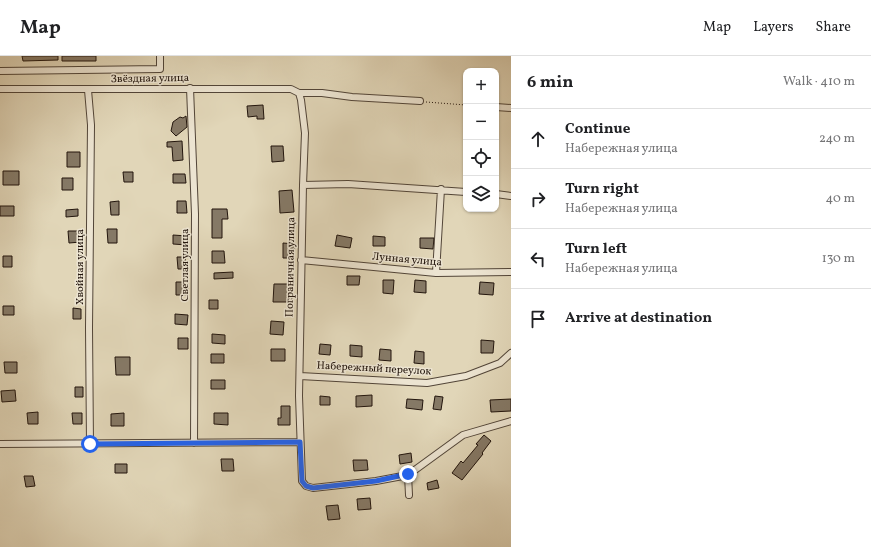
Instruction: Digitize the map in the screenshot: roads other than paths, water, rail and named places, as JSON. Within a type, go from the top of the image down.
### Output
[{"type":"street","points":[[0,70],[160,69],[160,56]]},
{"type":"street","name":"Светлая улица","points":[[190,88],[195,214],[194,442]]},
{"type":"street","name":"Звёздная улица","points":[[0,89],[291,89],[299,93],[322,93],[352,97],[420,101]]},
{"type":"street","name":"Хвойная улица","points":[[88,90],[91,125],[89,328],[90,444]]},
{"type":"street","name":"Пограничная улица","points":[[299,93],[305,133],[301,260],[300,442],[302,481],[306,486],[313,488],[376,481],[408,474]]},
{"type":"street","points":[[499,107],[511,108]]},
{"type":"street","points":[[303,185],[348,184],[463,192]]},
{"type":"street","points":[[436,273],[441,189]]},
{"type":"street","points":[[499,194],[511,196]]},
{"type":"street","name":"Лунная улица","points":[[301,260],[436,273],[511,272]]},
{"type":"street","name":"Набережный переулок","points":[[300,376],[427,383],[466,376],[500,363],[511,353]]},
{"type":"street","points":[[409,495],[408,474],[463,436],[511,421]]},
{"type":"street","points":[[0,444],[300,442]]}]
